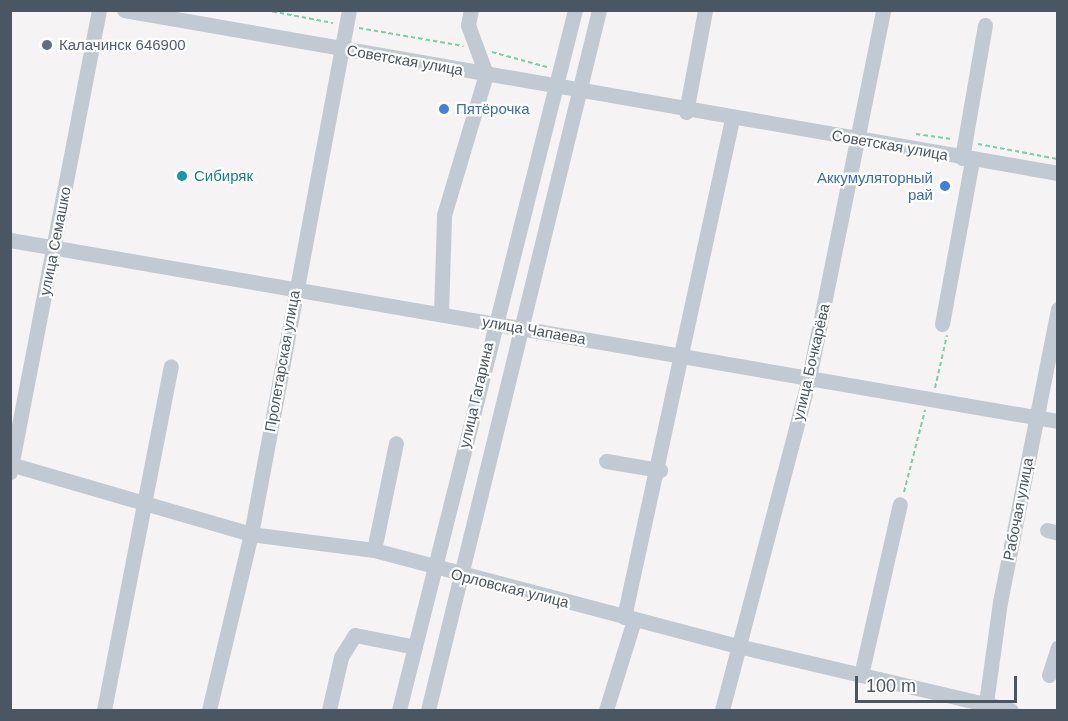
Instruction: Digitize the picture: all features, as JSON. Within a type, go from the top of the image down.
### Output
[{"type":"street","name":"улица Семашко","points":[[11,467],[99,10]]},
{"type":"street","name":"Советская улица","points":[[124,10],[206,18],[341,49],[686,112],[1058,173]]},
{"type":"street","points":[[441,314],[444,214],[486,74],[480,50],[468,25],[471,10]]},
{"type":"street","name":"улица Гагарина","points":[[399,711],[493,323],[576,10]]},
{"type":"street","name":"улица Гагарина","points":[[428,711],[523,328],[598,10]]},
{"type":"street","points":[[686,112],[705,10]]},
{"type":"street","name":"улица Бочкарёва","points":[[722,711],[809,378],[860,139],[884,10]]},
{"type":"street","name":"Пролетарская улица","points":[[209,711],[251,534],[347,18]]},
{"type":"street","points":[[942,324],[985,25]]},
{"type":"street","points":[[606,711],[629,619],[732,119]]},
{"type":"street","name":"улица Чапаева","points":[[10,240],[1058,421]]},
{"type":"street","name":"Рабочая улица","points":[[986,708],[1036,417],[1058,309]]},
{"type":"street","points":[[104,711],[142,504],[171,366]]},
{"type":"street","points":[[374,550],[396,442]]},
{"type":"street","points":[[606,462],[660,470]]},
{"type":"street","name":"Орловская улица","points":[[11,467],[251,534],[374,550],[462,576],[629,619],[986,708],[1011,711]]},
{"type":"street","points":[[861,675],[900,504]]},
{"type":"street","points":[[329,711],[341,657],[356,635],[415,647]]},
{"type":"street","points":[[1049,675],[1058,647]]},
{"type":"path","points":[[265,10],[347,18],[558,71]]},
{"type":"path","points":[[900,504],[949,328],[942,324]]},
{"type":"place","name":"Калачинск 646900","points":[[47,45]]},
{"type":"place","name":"Пятёрочка","points":[[444,109]]},
{"type":"place","name":"Сибиряк","points":[[182,176]]},
{"type":"place","name":"Аккумуляторный рай","points":[[945,186]]}]
